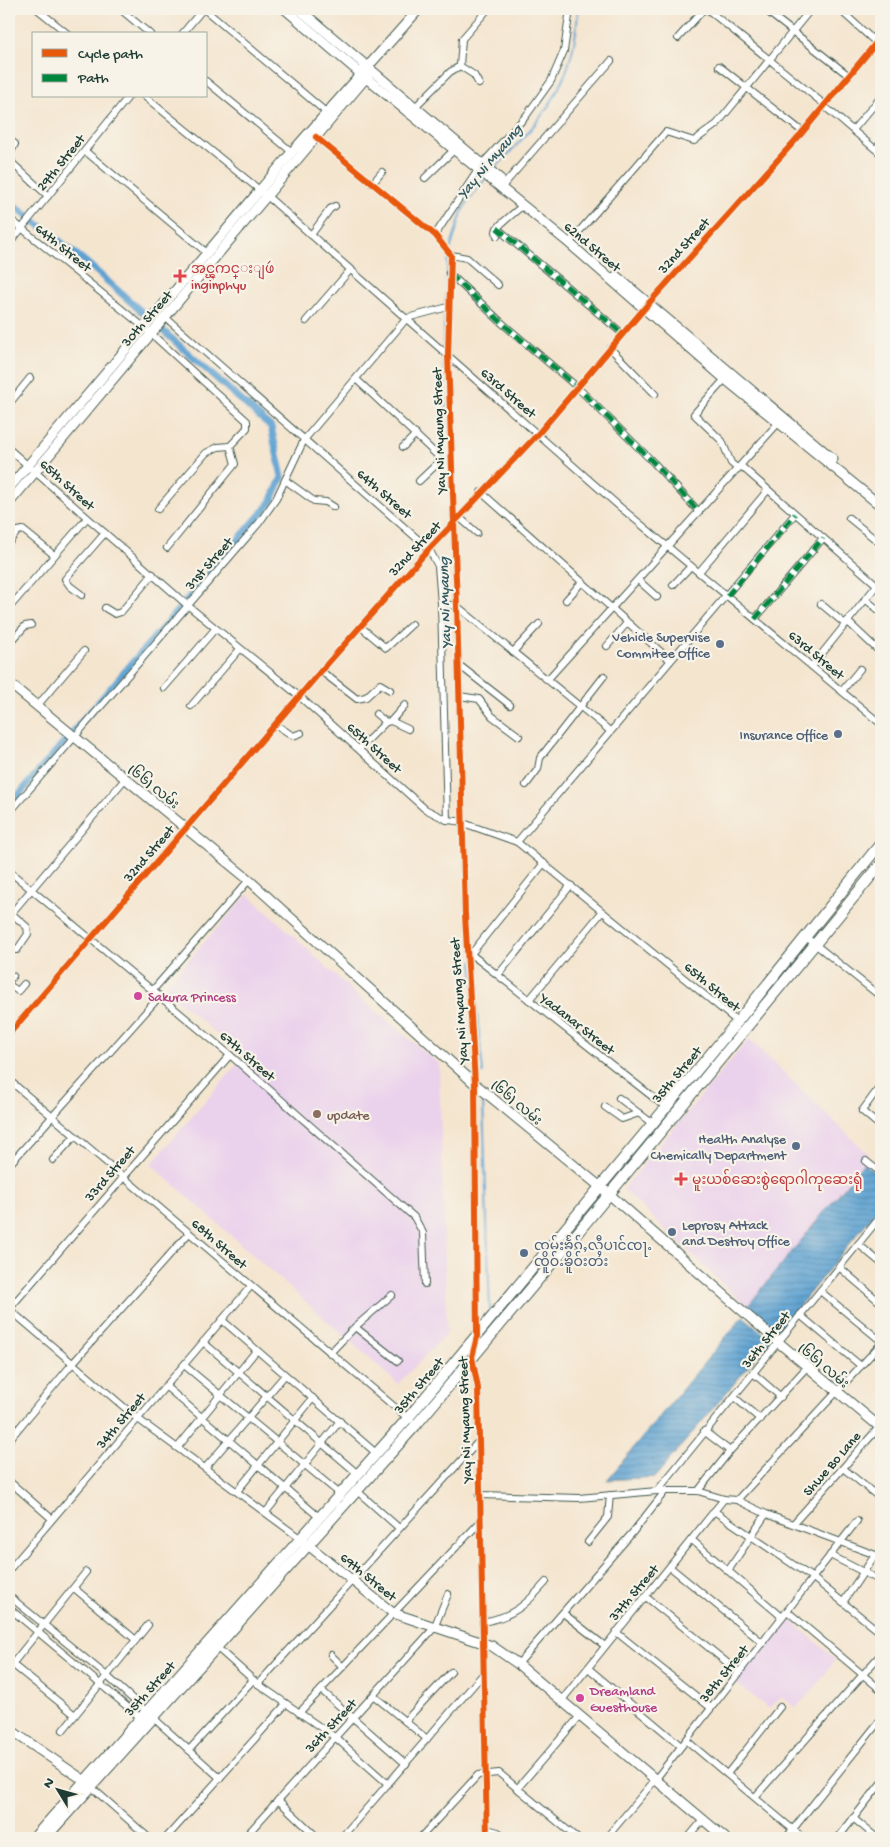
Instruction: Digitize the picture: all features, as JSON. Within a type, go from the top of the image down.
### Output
[{"type":"main road","name":"62nd Street","points":[[285,9],[366,72],[570,241],[881,506]]},
{"type":"main road","name":"62nd Street","points":[[299,9],[366,72]]},
{"type":"main road","name":"30th Street","points":[[9,488],[154,325],[207,253],[316,137],[378,57],[419,9]]},
{"type":"main road","name":"30th Street","points":[[9,503],[263,193],[292,152],[366,72]]},
{"type":"main road","name":"62nd Street","points":[[412,110],[455,149],[484,170]]},
{"type":"main road","name":"62nd Street","points":[[503,186],[522,206],[570,241]]},
{"type":"main road","name":"62nd Street","points":[[647,306],[725,379],[781,420],[881,500]]},
{"type":"main road","name":"(၆၆) လမ်း","points":[[9,683],[249,880],[475,1084],[609,1194],[807,1367],[881,1427]]},
{"type":"main road","name":"35th Street","points":[[34,1838],[52,1824],[304,1541],[356,1490],[477,1336],[609,1194],[674,1114],[806,937],[881,844]]},
{"type":"main road","name":"35th Street","points":[[304,1541],[319,1517],[376,1453],[412,1421],[472,1357],[600,1187],[666,1108],[815,944],[881,864]]},
{"type":"main road","name":"69th Street","points":[[304,1541],[393,1613],[492,1646],[518,1664],[724,1838]]},
{"type":"main road","points":[[9,1729],[88,1784]]},
{"type":"main road","name":"35th Street","points":[[45,1838],[52,1824]]},
{"type":"street","points":[[38,9],[66,32]]},
{"type":"street","points":[[120,9],[148,32]]},
{"type":"street","points":[[184,32],[202,9],[327,112]]},
{"type":"street","points":[[460,66],[462,39],[488,9]]},
{"type":"street","points":[[435,234],[551,81],[564,51],[570,9]]},
{"type":"street","points":[[678,38],[705,9],[770,60],[878,151],[881,143]]},
{"type":"street","points":[[764,9],[848,75]]},
{"type":"street","points":[[570,241],[666,132],[694,141],[717,124],[811,9]]},
{"type":"street","points":[[839,9],[880,42]]},
{"type":"street","points":[[847,16],[853,9]]},
{"type":"street","name":"32nd Street","points":[[9,1034],[90,937],[321,670],[429,548],[538,434],[610,348],[803,132],[848,75],[880,42]]},
{"type":"street","points":[[503,186],[611,60]]},
{"type":"street","points":[[460,66],[474,76],[479,84]]},
{"type":"street","points":[[412,110],[450,72],[460,66]]},
{"type":"street","points":[[719,66],[803,132]]},
{"type":"street","points":[[208,83],[292,152]]},
{"type":"street","points":[[854,130],[881,97]]},
{"type":"street","name":"29th Street","points":[[9,244],[127,98]]},
{"type":"street","name":"63rd Street","points":[[146,98],[263,193],[668,547],[881,724]]},
{"type":"street","points":[[316,137],[435,234],[451,254],[467,258],[498,285]]},
{"type":"street","points":[[9,139],[16,144],[10,154],[12,163],[48,196]]},
{"type":"street","points":[[425,178],[455,149]]},
{"type":"street","points":[[85,151],[207,253]]},
{"type":"street","points":[[372,184],[382,172]]},
{"type":"street","points":[[311,235],[328,212],[335,206]]},
{"type":"street","points":[[497,236],[497,228],[522,206]]},
{"type":"street","name":"64th Street","points":[[9,218],[154,325],[304,440],[429,548],[438,566],[449,605]]},
{"type":"street","points":[[497,228],[623,334]]},
{"type":"street","name":"Yay Ni Myaung Street","points":[[451,254],[444,307],[453,524],[449,605],[459,665],[475,1084],[477,1336],[472,1357],[478,1388],[487,1838]]},
{"type":"street","points":[[306,321],[350,268]]},
{"type":"street","points":[[449,273],[502,323],[577,387],[654,463],[699,512]]},
{"type":"street","points":[[407,318],[444,307]]},
{"type":"street","name":"31st Street","points":[[9,813],[69,733],[259,523],[276,499],[304,440],[407,318]]},
{"type":"street","points":[[154,325],[247,422],[247,428],[230,446],[218,447],[206,453],[158,509]]},
{"type":"street","points":[[610,348],[655,394]]},
{"type":"street","points":[[9,404],[30,378]]},
{"type":"street","points":[[356,379],[434,451],[439,460],[435,467],[419,481]]},
{"type":"street","points":[[725,379],[694,414],[722,441],[731,463],[767,490],[823,538],[879,582],[812,666]]},
{"type":"street","points":[[548,679],[781,420]]},
{"type":"street","points":[[403,447],[416,434]]},
{"type":"street","points":[[167,548],[235,464],[230,446]]},
{"type":"street","name":"65th Street","points":[[9,449],[185,603],[299,696],[425,809],[447,820],[466,824],[517,842],[741,1025]]},
{"type":"street","points":[[285,480],[314,501],[326,502],[334,506]]},
{"type":"street","points":[[699,572],[767,490]]},
{"type":"street","points":[[481,492],[670,660]]},
{"type":"street","points":[[517,842],[795,514]]},
{"type":"street","points":[[9,608],[87,518]]},
{"type":"street","points":[[849,518],[881,544]]},
{"type":"street","points":[[453,524],[478,533]]},
{"type":"street","points":[[9,542],[18,531],[23,530],[54,555]]},
{"type":"street","points":[[82,595],[70,586],[65,579],[105,533]]},
{"type":"street","points":[[755,619],[823,538]]},
{"type":"street","points":[[673,585],[691,566]]},
{"type":"street","points":[[105,608],[114,614],[121,612],[153,574]]},
{"type":"street","points":[[638,580],[657,597]]},
{"type":"street","points":[[566,600],[582,582]]},
{"type":"street","points":[[865,599],[881,612]]},
{"type":"street","points":[[821,604],[846,622],[881,653]]},
{"type":"street","points":[[449,605],[548,679],[610,731]]},
{"type":"street","points":[[447,820],[449,605]]},
{"type":"street","points":[[607,646],[627,622]]},
{"type":"street","points":[[361,627],[386,648],[412,624]]},
{"type":"street","points":[[513,652],[539,624]]},
{"type":"street","points":[[9,644],[25,626],[31,625]]},
{"type":"street","points":[[164,688],[215,628]]},
{"type":"street","points":[[191,706],[240,649]]},
{"type":"street","points":[[37,706],[84,651]]},
{"type":"street","points":[[459,665],[510,705]]},
{"type":"street","points":[[842,692],[860,669]]},
{"type":"street","points":[[321,670],[357,699],[362,700],[381,683],[390,690]]},
{"type":"street","points":[[526,784],[538,769],[538,760],[604,676]]},
{"type":"street","points":[[459,696],[479,699],[492,716],[519,736]]},
{"type":"street","points":[[360,749],[404,705]]},
{"type":"street","points":[[376,714],[408,729]]},
{"type":"street","points":[[276,724],[289,735],[293,736],[301,733]]},
{"type":"street","points":[[9,948],[17,950],[28,934],[27,927],[10,914],[30,888],[125,779]]},
{"type":"street","points":[[469,952],[544,863]]},
{"type":"street","name":"67th Street","points":[[9,871],[230,1056],[364,1172],[420,1224],[425,1284]]},
{"type":"street","points":[[153,990],[249,880]]},
{"type":"street","points":[[498,975],[571,885]]},
{"type":"street","points":[[529,1000],[602,912]]},
{"type":"street","points":[[806,937],[881,997]]},
{"type":"street","name":"Yadanar Street","points":[[469,952],[674,1114]]},
{"type":"street","points":[[10,981],[18,991],[24,984]]},
{"type":"street","points":[[9,1165],[160,996]]},
{"type":"street","name":"33rd Street","points":[[9,1309],[122,1176],[230,1056]]},
{"type":"street","name":"68th Street","points":[[9,1080],[250,1286],[412,1421]]},
{"type":"street","points":[[881,1085],[862,1110],[881,1127]]},
{"type":"street","points":[[619,1098],[653,1124]]},
{"type":"street","points":[[605,1107],[622,1119],[639,1113]]},
{"type":"street","points":[[52,1160],[75,1136]]},
{"type":"street","points":[[866,1161],[881,1172]]},
{"type":"street","name":"36th Street","points":[[657,1491],[667,1476],[734,1397],[881,1216]]},
{"type":"street","points":[[9,1440],[72,1364],[189,1233]]},
{"type":"street","points":[[858,1244],[881,1262]]},
{"type":"street","points":[[839,1267],[881,1303]]},
{"type":"street","name":"34th Street","points":[[9,1570],[250,1286]]},
{"type":"street","points":[[737,1500],[838,1392],[881,1342],[820,1291]]},
{"type":"street","points":[[330,1353],[392,1295]]},
{"type":"street","name":"69th Street","points":[[9,1309],[138,1419],[238,1490],[304,1541]]},
{"type":"street","points":[[800,1315],[861,1366]]},
{"type":"street","points":[[222,1320],[376,1453]]},
{"type":"street","points":[[355,1328],[398,1361]]},
{"type":"street","points":[[203,1342],[358,1474]]},
{"type":"street","points":[[178,1447],[256,1351]]},
{"type":"street","points":[[184,1365],[303,1466],[340,1494]]},
{"type":"street","points":[[698,1491],[730,1451],[807,1367]]},
{"type":"street","points":[[753,1373],[781,1397]]},
{"type":"street","points":[[206,1467],[285,1375]]},
{"type":"street","points":[[165,1386],[230,1439],[319,1517]]},
{"type":"street","points":[[734,1397],[760,1419]]},
{"type":"street","points":[[238,1490],[257,1464],[313,1398]]},
{"type":"street","points":[[266,1512],[340,1421]]},
{"type":"street","name":"Shwe Bo Lane","points":[[793,1524],[881,1427]]},
{"type":"street","points":[[704,1431],[730,1451]]},
{"type":"street","points":[[189,1750],[352,1581],[479,1441]]},
{"type":"street","points":[[844,1468],[881,1499]]},
{"type":"street","points":[[10,1484],[52,1520]]},
{"type":"street","points":[[356,1490],[399,1528]]},
{"type":"street","points":[[479,1495],[579,1498],[666,1490],[698,1491],[724,1499],[737,1500],[766,1514],[878,1556],[863,1573],[844,1601]]},
{"type":"street","points":[[518,1664],[666,1490]]},
{"type":"street","points":[[588,1542],[608,1517],[610,1494]]},
{"type":"street","name":"37th Street","points":[[562,1700],[724,1499]]},
{"type":"street","points":[[714,1511],[813,1578],[844,1601],[881,1633]]},
{"type":"street","points":[[728,1571],[753,1537],[766,1514]]},
{"type":"street","name":"38th Street","points":[[606,1838],[740,1673],[857,1521]]},
{"type":"street","points":[[299,1713],[480,1522]]},
{"type":"street","points":[[692,1540],[782,1617]]},
{"type":"street","points":[[830,1555],[881,1581]]},
{"type":"street","points":[[670,1567],[763,1643]]},
{"type":"street","points":[[75,1715],[10,1666],[86,1572]]},
{"type":"street","points":[[482,1622],[501,1619],[517,1611],[546,1582]]},
{"type":"street","points":[[74,1588],[136,1640]]},
{"type":"street","name":"36th Street","points":[[244,1838],[434,1628],[448,1594]]},
{"type":"street","points":[[9,1596],[106,1676],[147,1718]]},
{"type":"street","points":[[646,1597],[740,1673]]},
{"type":"street","points":[[9,1608],[100,1683],[189,1750],[220,1778]]},
{"type":"street","points":[[787,1611],[881,1690]]},
{"type":"street","points":[[562,1613],[605,1646]]},
{"type":"street","points":[[63,1730],[148,1625]]},
{"type":"street","points":[[616,1632],[712,1708]]},
{"type":"street","points":[[212,1644],[256,1682],[336,1738],[388,1784]]},
{"type":"street","points":[[755,1797],[881,1654]]},
{"type":"street","points":[[330,1655],[343,1667]]},
{"type":"street","points":[[588,1668],[681,1746]]},
{"type":"street","points":[[405,1721],[451,1672]]},
{"type":"street","points":[[341,1838],[484,1673]]},
{"type":"street","points":[[321,1690],[406,1764]]},
{"type":"street","points":[[374,1696],[427,1739]]},
{"type":"street","points":[[166,1838],[286,1704]]},
{"type":"street","points":[[727,1774],[780,1707]]},
{"type":"street","points":[[517,1789],[580,1716]]},
{"type":"street","points":[[786,1838],[881,1719]]},
{"type":"street","points":[[686,1740],[804,1838]]},
{"type":"street","points":[[420,1838],[478,1775],[487,1773],[498,1774],[577,1838]]},
{"type":"street","points":[[838,1838],[881,1783]]},
{"type":"street","points":[[88,1784],[149,1838]]},
{"type":"street","points":[[278,1800],[318,1838]]},
{"type":"street","points":[[853,1818],[878,1838]]},
{"type":"street","points":[[688,1838],[703,1820]]},
{"type":"street","points":[[488,1829],[498,1832],[506,1838]]},
{"type":"shaded area","name":"update","points":[[248,894],[360,998],[439,1064],[447,1333],[398,1384],[151,1164],[244,1057],[163,988]]},
{"type":"shaded area","points":[[749,1039],[868,1154],[864,1163],[747,1307],[623,1189]]},
{"type":"shaded area","points":[[789,1618],[835,1659],[819,1683],[796,1708],[782,1697],[769,1709],[735,1682]]},
{"type":"water","points":[[864,1163],[881,1177],[881,1205],[778,1332],[747,1307]]},
{"type":"water","points":[[743,1316],[771,1340],[655,1477],[607,1480]]},
{"type":"waterway","name":"Yay Ni Myaung","points":[[493,170],[527,134],[553,99],[563,80],[570,59],[576,36],[578,9]]},
{"type":"waterway","name":"Yay Ni Myaung","points":[[450,250],[463,209],[485,179]]},
{"type":"waterway","points":[[9,201],[87,263],[271,427],[282,477],[271,502],[9,806]]},
{"type":"waterway","name":"Yay Ni Myaung","points":[[443,347],[448,260]]},
{"type":"waterway","name":"Yay Ni Myaung","points":[[443,354],[447,427]]},
{"type":"waterway","name":"Yay Ni Myaung","points":[[472,961],[483,1073]]},
{"type":"waterway","name":"Yay Ni Myaung","points":[[483,1101],[490,1312]]},
{"type":"marked path","points":[[497,228],[623,334]]},
{"type":"marked path","points":[[450,274],[502,323],[577,387],[654,463],[699,512]]},
{"type":"marked path","points":[[727,596],[795,514]]},
{"type":"marked path","points":[[755,619],[823,538]]},
{"type":"cycle path","points":[[9,1034],[321,671],[429,549],[538,434],[649,303],[801,134],[881,37]]},
{"type":"cycle path","points":[[316,137],[435,235],[451,255],[448,355],[465,915],[475,1084],[477,1337],[472,1357],[478,1388],[487,1838]]},
{"type":"place","name":"အင္ၾကင္းျဖဴ inginphyu","points":[[180,276]]},
{"type":"place","name":"Vehicle Supervise Commitee Office","points":[[720,644]]},
{"type":"place","name":"Insurance Office","points":[[838,734]]},
{"type":"place","name":"Sakura Princess","points":[[138,996]]},
{"type":"place","name":"update","points":[[317,1114]]},
{"type":"place","name":"Health Analyse Chemically Department","points":[[796,1146]]},
{"type":"place","name":"မူးယစ်ဆေးစွဲရောဂါကုဆေးရုံ","points":[[681,1179]]},
{"type":"place","name":"Leprosy Attack and Destroy Office","points":[[672,1232]]},
{"type":"place","name":"ၸုမ်းၶႅၵ်ႇလီပၢင်ၸႃႉ ၸိူဝ်ႉၶိူဝ်းတႆး","points":[[524,1253]]},
{"type":"place","name":"Dreamland Guesthouse","points":[[580,1698]]}]
